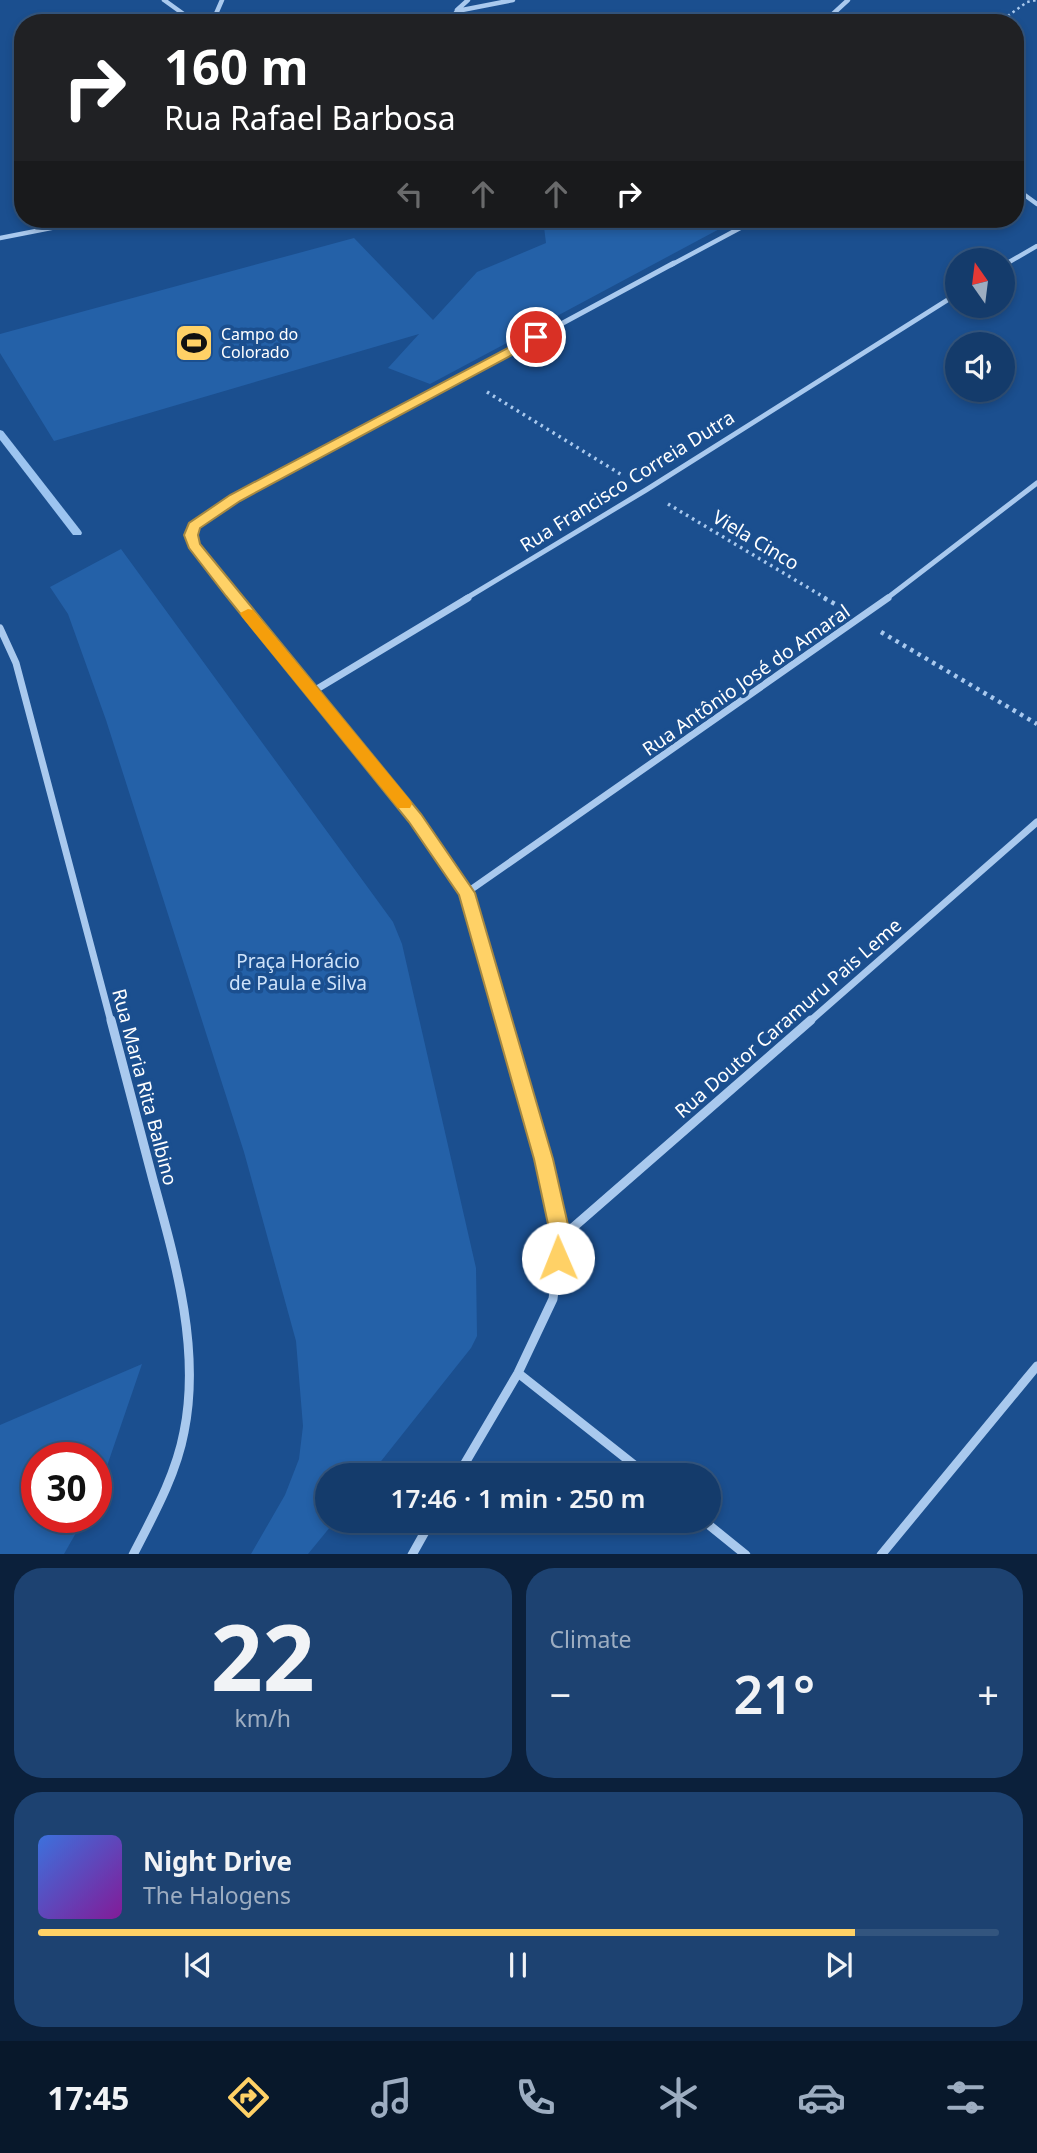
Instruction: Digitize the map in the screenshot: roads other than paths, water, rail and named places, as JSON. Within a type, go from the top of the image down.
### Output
[{"type":"street","points":[[164,0],[183,14]]},
{"type":"street","points":[[455,14],[468,0]]},
{"type":"street","points":[[457,10],[513,0]]},
{"type":"street","points":[[833,14],[848,0]]},
{"type":"street","points":[[0,238],[51,228]]},
{"type":"street","points":[[465,1463],[518,1373],[553,1299],[561,1238],[520,1070],[491,986],[467,893],[415,818],[194,545],[191,535],[194,526],[235,498],[740,228]]},
{"type":"street","points":[[1015,259],[1037,246]]},
{"type":"street","name":"Rua Francisco Correia Dutra","points":[[312,692],[646,490],[945,302]]},
{"type":"street","name":"Rua Antônio José do Amaral","points":[[467,893],[860,619],[1037,484]]},
{"type":"street","name":"Rua Maria Rita Balbino","points":[[0,628],[16,663],[178,1273],[189,1376],[184,1434],[156,1511],[134,1554]]},
{"type":"street","name":"Rua Doutor Caramuru Pais Leme","points":[[561,1238],[1037,822]]},
{"type":"street","points":[[882,1554],[1037,1366]]},
{"type":"street","points":[[518,1373],[633,1463]]},
{"type":"street","points":[[413,1554],[424,1533]]},
{"type":"street","points":[[719,1533],[745,1554]]},
{"type":"waterway","points":[[0,433],[77,533]]},
{"type":"place","name":"Campo do Colorado","points":[[194,343]]},
{"type":"park label","name":"Praça Horácio de Paula e Silva","points":[[298,972]]}]
